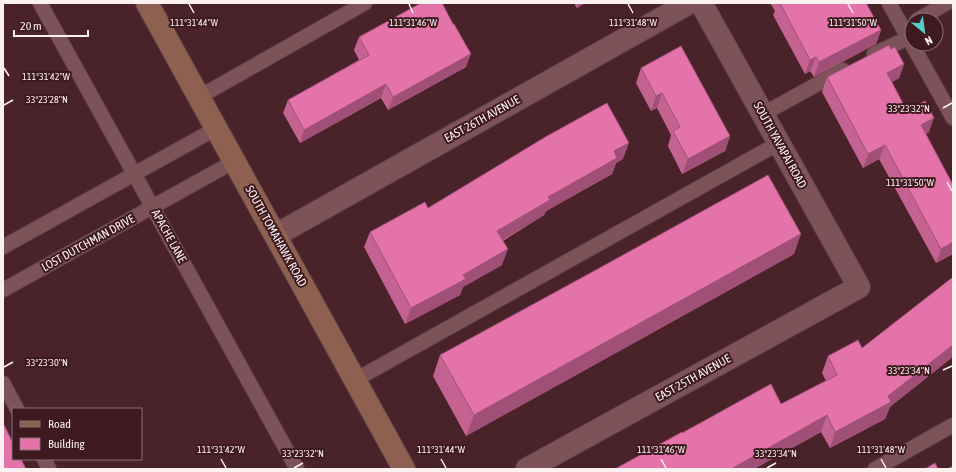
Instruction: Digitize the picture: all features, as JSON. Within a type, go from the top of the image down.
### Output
[{"type":"main road","name":"SOUTH TOMAHAWK ROAD","points":[[147,3],[404,469]]},
{"type":"street","name":"EAST 26TH AVENUE","points":[[276,235],[689,3]]},
{"type":"street","name":"SOUTH YAVAPAI ROAD","points":[[701,3],[859,287]]},
{"type":"street","name":"EAST 25TH AVENUE","points":[[527,469],[859,287]]},
{"type":"lane","name":"APACHE LANE","points":[[40,3],[297,469]]},
{"type":"lane","points":[[199,97],[365,3]]},
{"type":"lane","points":[[888,3],[904,25]]},
{"type":"lane","points":[[931,12],[946,3]]},
{"type":"lane","points":[[763,114],[856,63],[904,33]]},
{"type":"lane","points":[[919,52],[953,118]]},
{"type":"lane","points":[[3,247],[217,128]]},
{"type":"lane","points":[[356,380],[779,143]]},
{"type":"lane","name":"LOST DUTCHMAN DRIVE","points":[[3,290],[235,162]]},
{"type":"lane","points":[[3,383],[16,408]]},
{"type":"lane","points":[[875,469],[953,425]]},
{"type":"lane","points":[[44,460],[49,469]]},
{"type":"building","points":[[421,3],[442,3],[471,54],[393,97],[386,84],[304,130],[288,100],[369,55],[359,37]]},
{"type":"building","points":[[780,3],[866,3],[881,30],[819,62],[816,57],[810,60]]},
{"type":"building","points":[[889,45],[891,49],[895,47],[904,64],[887,73],[907,111],[925,101],[934,118],[921,125],[953,185],[953,242],[941,249],[885,145],[868,154],[827,77]]},
{"type":"building","points":[[681,46],[730,136],[688,159],[673,131],[680,127],[662,93],[656,96],[641,68]]},
{"type":"building","points":[[607,103],[629,143],[614,151],[617,158],[548,197],[550,200],[497,231],[508,249],[463,275],[466,279],[411,308],[370,232],[425,202],[428,208],[547,136]]},
{"type":"building","points":[[768,175],[801,234],[474,415],[440,355]]},
{"type":"building","points":[[953,277],[953,345],[888,396],[891,402],[835,432],[827,415],[731,469],[615,469],[771,384],[781,404],[837,375],[828,356],[858,340],[862,348]]},
{"type":"building","points":[[3,423],[12,441],[12,460],[22,460],[26,469],[3,469]]},
{"type":"building","points":[[935,463],[938,469],[925,469]]}]
